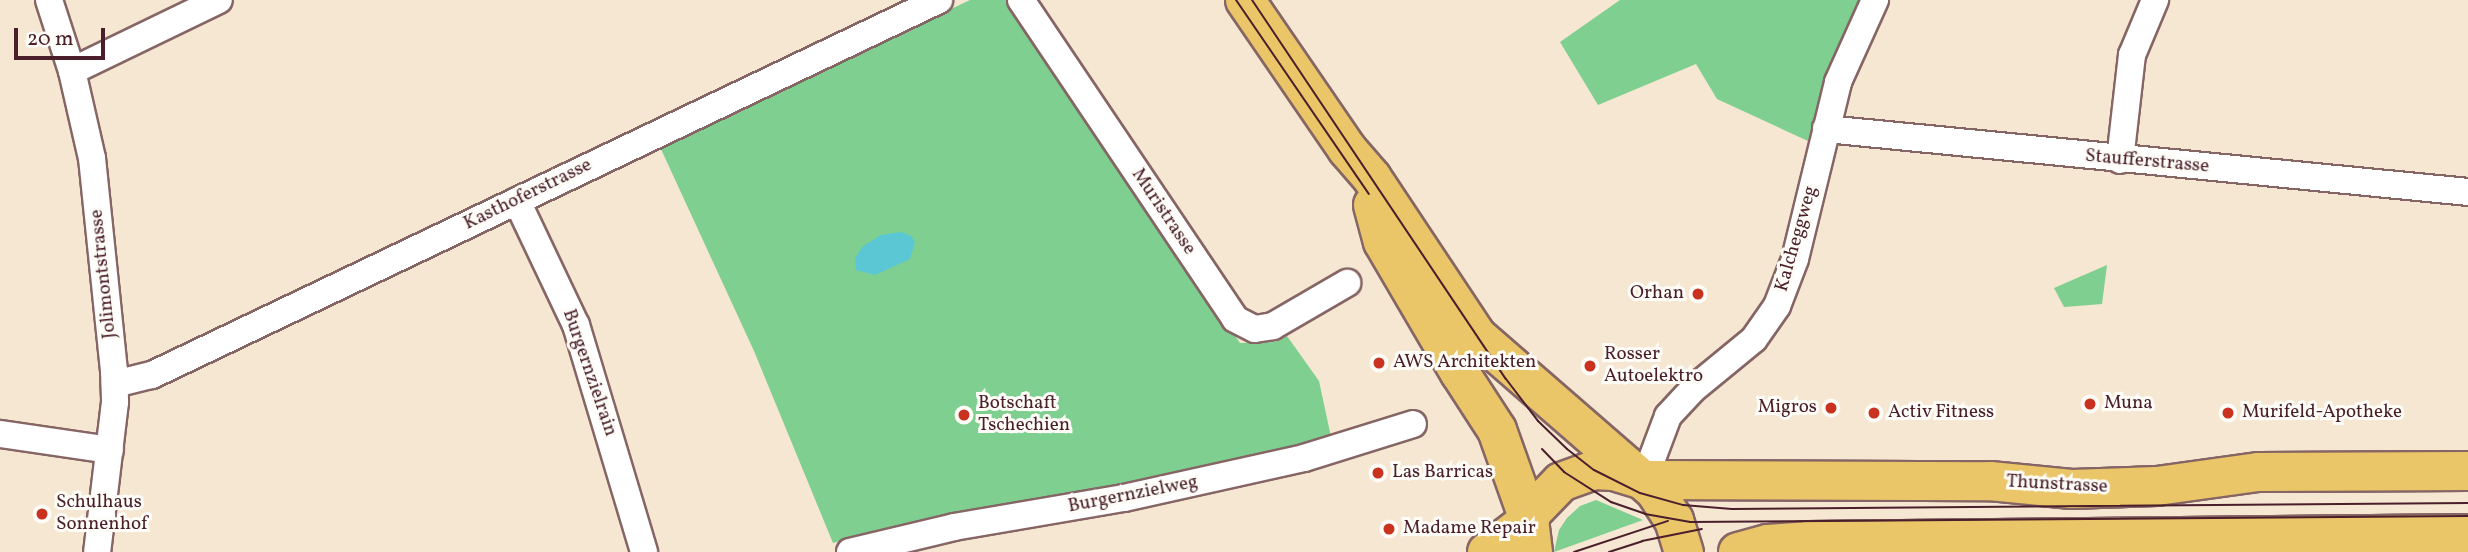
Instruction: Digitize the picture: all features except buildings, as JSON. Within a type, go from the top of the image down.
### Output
[{"type":"main road","points":[[1245,0],[1347,149],[1372,178],[1477,336],[1644,480],[1663,500],[1674,520],[1684,552]]},
{"type":"main road","points":[[1347,149],[1369,194],[1383,242],[1497,430],[1531,536]]},
{"type":"main road","name":"Thunstrasse","points":[[1487,552],[1531,536],[1548,492],[1581,472],[1605,470],[1644,480],[1990,481],[2072,489],[2157,486],[2258,472],[2468,471]]},
{"type":"main road","points":[[1738,552],[1783,542],[2223,544],[2468,534]]},
{"type":"street","name":"Jolimontstrasse","points":[[49,0],[72,71],[93,169],[115,384],[97,552]]},
{"type":"street","points":[[72,71],[219,0]]},
{"type":"street","name":"Kasthoferstrasse","points":[[115,384],[152,375],[939,0]]},
{"type":"street","name":"Muristrasse","points":[[1021,0],[1235,319],[1255,329],[1273,327],[1347,283]]},
{"type":"street","name":"Kalcheggweg","points":[[1644,480],[1668,416],[1692,390],[1754,339],[1777,306],[1793,265],[1838,82],[1875,0]]},
{"type":"street","points":[[2120,160],[2132,55],[2155,0]]},
{"type":"street","name":"Staufferstrasse","points":[[1826,129],[2120,160],[2468,192]]},
{"type":"street","name":"Burgernzielrain","points":[[517,201],[576,325],[644,552]]},
{"type":"street","name":"Burgernzielweg","points":[[850,552],[954,527],[1124,498],[1304,458],[1413,424]]},
{"type":"street","points":[[0,434],[110,450]]},
{"type":"green space","points":[[970,0],[1006,0],[1240,343],[1275,342],[1287,336],[1319,381],[1331,437],[1119,486],[877,530],[833,543],[754,351],[660,147]]},
{"type":"green space","points":[[1620,0],[1864,0],[1827,78],[1808,141],[1717,99],[1696,64],[1598,105],[1560,42]]},
{"type":"green space","points":[[2107,265],[2102,304],[2064,307],[2054,288]]},
{"type":"green space","points":[[1596,500],[1643,520],[1554,552],[1559,530],[1567,518],[1580,506]]},
{"type":"water","points":[[901,232],[911,236],[915,242],[910,259],[875,275],[856,270],[855,259],[862,247],[881,235]]},
{"type":"tram line","points":[[1236,0],[1369,194]]},
{"type":"tram line","points":[[1252,0],[1506,379],[1538,421],[1594,470],[1640,493],[1683,505],[1732,509],[2468,503]]},
{"type":"tram line","points":[[1542,449],[1564,472],[1611,502],[1645,514],[1690,522],[2468,516]]},
{"type":"tram line","points":[[1574,552],[1668,521]]},
{"type":"tram line","points":[[1609,552],[1642,541],[1702,529]]},
{"type":"place","name":"Orhan","points":[[1698,294]]},
{"type":"place","name":"AWS Architekten","points":[[1379,363]]},
{"type":"place","name":"Rosser Autoelektro","points":[[1590,366]]},
{"type":"place","name":"Muna","points":[[2090,404]]},
{"type":"place","name":"Migros","points":[[1831,408]]},
{"type":"place","name":"Activ Fitness","points":[[1874,413]]},
{"type":"place","name":"Murifeld-Apotheke","points":[[2228,413]]},
{"type":"place","name":"Botschaft Tschechien","points":[[964,415]]},
{"type":"place","name":"Las Barricas","points":[[1378,473]]},
{"type":"place","name":"Schulhaus Sonnenhof","points":[[42,514]]},
{"type":"place","name":"Madame Repair","points":[[1389,529]]}]
